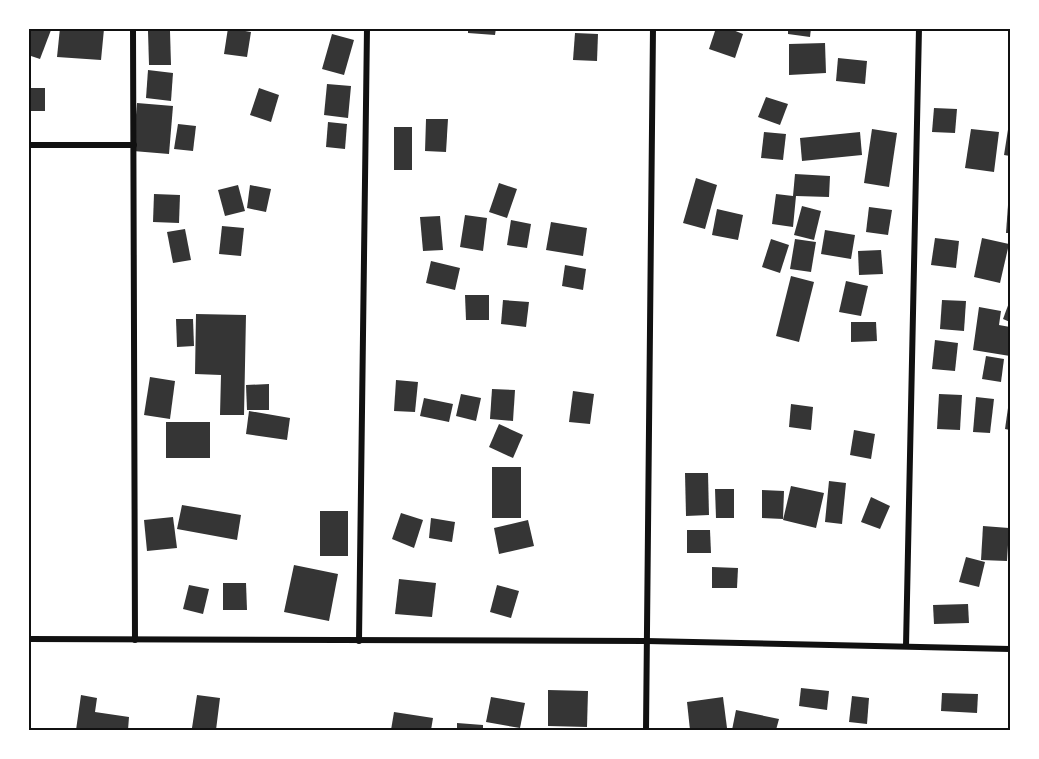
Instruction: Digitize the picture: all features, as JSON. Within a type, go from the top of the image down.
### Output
[{"type":"street","points":[[133,28],[135,640]]},
{"type":"street","points":[[359,640],[367,28]]},
{"type":"street","points":[[646,730],[653,28]]},
{"type":"street","points":[[906,646],[919,28]]},
{"type":"street","points":[[28,145],[134,145]]},
{"type":"street","points":[[28,639],[646,641],[1011,649]]},
{"type":"building","points":[[28,28],[51,30],[40,59],[28,55]]},
{"type":"building","points":[[60,28],[104,29],[101,60],[57,57]]},
{"type":"building","points":[[228,28],[251,32],[247,57],[224,54]]},
{"type":"building","points":[[468,28],[496,28],[495,35],[468,33]]},
{"type":"building","points":[[716,28],[728,28],[743,34],[735,58],[709,49]]},
{"type":"building","points":[[788,28],[811,28],[810,37],[788,34]]},
{"type":"building","points":[[148,31],[170,31],[171,65],[149,65]]},
{"type":"building","points":[[575,33],[598,34],[597,61],[573,60]]},
{"type":"building","points":[[332,34],[354,40],[344,75],[322,69]]},
{"type":"building","points":[[825,43],[826,73],[789,75],[789,44]]},
{"type":"building","points":[[838,58],[867,61],[865,84],[836,81]]},
{"type":"building","points":[[148,70],[173,73],[171,101],[146,98]]},
{"type":"building","points":[[327,84],[351,86],[348,118],[324,115]]},
{"type":"building","points":[[28,88],[45,88],[45,111],[28,111]]},
{"type":"building","points":[[259,88],[279,95],[271,122],[250,115]]},
{"type":"building","points":[[766,97],[788,104],[780,125],[758,117]]},
{"type":"building","points":[[137,103],[173,106],[169,154],[133,151]]},
{"type":"building","points":[[934,108],[957,109],[955,133],[932,132]]},
{"type":"building","points":[[426,119],[448,119],[446,152],[425,151]]},
{"type":"building","points":[[328,122],[347,124],[345,149],[326,147]]},
{"type":"building","points":[[1010,123],[1010,156],[1004,155]]},
{"type":"building","points":[[178,124],[196,126],[193,151],[174,149]]},
{"type":"building","points":[[394,127],[412,127],[412,170],[394,170]]},
{"type":"building","points":[[872,129],[897,133],[889,187],[864,183]]},
{"type":"building","points":[[971,129],[999,132],[994,172],[965,168]]},
{"type":"building","points":[[764,132],[786,134],[783,160],[761,158]]},
{"type":"building","points":[[860,132],[862,155],[802,161],[800,138]]},
{"type":"building","points":[[795,174],[830,176],[829,197],[796,196],[793,227],[772,224],[776,194],[793,196]]},
{"type":"building","points":[[696,178],[717,185],[705,229],[683,223]]},
{"type":"building","points":[[499,183],[517,189],[507,218],[489,212]]},
{"type":"building","points":[[238,185],[245,211],[225,216],[218,190]]},
{"type":"building","points":[[250,185],[271,189],[266,212],[247,208]]},
{"type":"building","points":[[154,194],[180,195],[179,223],[153,222]]},
{"type":"building","points":[[1008,205],[1010,205],[1010,233],[1006,233]]},
{"type":"building","points":[[802,206],[821,211],[814,240],[794,235]]},
{"type":"building","points":[[869,207],[892,210],[888,235],[866,232]]},
{"type":"building","points":[[717,209],[743,215],[738,240],[712,235]]},
{"type":"building","points":[[465,215],[487,218],[483,251],[460,247]]},
{"type":"building","points":[[440,216],[443,250],[423,251],[420,217]]},
{"type":"building","points":[[511,220],[531,224],[527,248],[507,245]]},
{"type":"building","points":[[551,222],[587,228],[583,256],[546,250]]},
{"type":"building","points":[[222,226],[244,228],[241,256],[219,254]]},
{"type":"building","points":[[185,229],[191,260],[173,263],[167,232]]},
{"type":"building","points":[[825,230],[855,235],[851,259],[821,254]]},
{"type":"building","points":[[935,238],[959,241],[956,268],[931,265]]},
{"type":"building","points":[[982,238],[1009,244],[1000,283],[974,277]]},
{"type":"building","points":[[771,239],[789,245],[780,273],[762,267]]},
{"type":"building","points":[[795,239],[816,242],[811,272],[790,269]]},
{"type":"building","points":[[881,250],[883,274],[859,275],[858,251]]},
{"type":"building","points":[[431,261],[460,268],[455,290],[426,283]]},
{"type":"building","points":[[565,265],[586,269],[583,290],[562,286]]},
{"type":"building","points":[[791,276],[814,282],[799,342],[776,336]]},
{"type":"building","points":[[846,281],[868,286],[861,316],[839,312]]},
{"type":"building","points":[[465,295],[489,295],[489,320],[466,320]]},
{"type":"building","points":[[503,300],[529,302],[526,327],[501,324]]},
{"type":"building","points":[[942,300],[966,301],[964,331],[940,329]]},
{"type":"building","points":[[1010,300],[1010,322],[1003,319]]},
{"type":"building","points":[[979,307],[1001,311],[999,325],[1010,327],[1010,356],[973,350]]},
{"type":"building","points":[[196,314],[246,315],[244,415],[220,415],[221,375],[195,374]]},
{"type":"building","points":[[176,319],[193,319],[194,346],[177,347]]},
{"type":"building","points":[[851,322],[876,322],[877,341],[851,342]]},
{"type":"building","points":[[935,340],[958,343],[955,371],[932,369]]},
{"type":"building","points":[[986,356],[1004,359],[1001,382],[982,379]]},
{"type":"building","points":[[150,377],[175,381],[170,419],[144,415]]},
{"type":"building","points":[[396,380],[418,382],[415,412],[394,411]]},
{"type":"building","points":[[269,384],[269,410],[247,410],[246,385]]},
{"type":"building","points":[[492,389],[515,390],[513,421],[490,419]]},
{"type":"building","points":[[573,391],[594,394],[590,424],[569,422]]},
{"type":"building","points":[[461,394],[481,398],[476,421],[456,416]]},
{"type":"building","points":[[939,394],[962,395],[960,430],[937,429]]},
{"type":"building","points":[[976,397],[994,399],[990,433],[973,432]]},
{"type":"building","points":[[424,398],[453,404],[449,422],[420,416]]},
{"type":"building","points":[[1010,401],[1010,430],[1005,429]]},
{"type":"building","points":[[791,404],[813,407],[811,430],[789,427]]},
{"type":"building","points":[[249,411],[290,418],[287,440],[246,434]]},
{"type":"building","points":[[166,422],[210,422],[210,458],[166,458]]},
{"type":"building","points":[[499,424],[523,435],[513,458],[489,447]]},
{"type":"building","points":[[854,430],[875,434],[871,459],[850,455]]},
{"type":"building","points":[[492,467],[521,467],[521,518],[492,518]]},
{"type":"building","points":[[685,473],[708,473],[709,515],[686,516]]},
{"type":"building","points":[[829,481],[846,483],[842,524],[825,522]]},
{"type":"building","points":[[791,486],[824,493],[816,528],[783,520]]},
{"type":"building","points":[[715,489],[734,489],[734,518],[716,518]]},
{"type":"building","points":[[762,490],[784,491],[783,519],[762,518]]},
{"type":"building","points":[[871,497],[890,506],[880,529],[861,522]]},
{"type":"building","points":[[182,505],[241,515],[237,540],[177,529]]},
{"type":"building","points":[[320,511],[348,511],[348,556],[320,556]]},
{"type":"building","points":[[401,513],[423,520],[414,548],[392,539]]},
{"type":"building","points":[[173,517],[177,548],[147,551],[144,520]]},
{"type":"building","points":[[431,518],[455,522],[452,542],[429,538]]},
{"type":"building","points":[[528,520],[534,546],[499,554],[494,528]]},
{"type":"building","points":[[983,526],[1009,528],[1007,561],[981,560]]},
{"type":"building","points":[[687,530],[710,530],[711,553],[687,553]]},
{"type":"building","points":[[966,557],[985,562],[979,587],[959,582]]},
{"type":"building","points":[[294,565],[338,574],[329,621],[284,612]]},
{"type":"building","points":[[712,567],[738,568],[737,588],[712,588]]},
{"type":"building","points":[[399,579],[436,583],[432,617],[395,614]]},
{"type":"building","points":[[223,583],[246,583],[247,610],[223,610]]},
{"type":"building","points":[[189,585],[209,589],[203,614],[183,609]]},
{"type":"building","points":[[497,585],[519,591],[511,618],[490,612]]},
{"type":"building","points":[[968,604],[969,623],[934,624],[933,605]]},
{"type":"building","points":[[801,688],[829,691],[827,710],[799,706]]},
{"type":"building","points":[[548,690],[588,691],[587,727],[548,726]]},
{"type":"building","points":[[942,693],[978,694],[977,713],[941,711]]},
{"type":"building","points":[[81,695],[97,698],[95,712],[129,717],[128,730],[76,730]]},
{"type":"building","points":[[197,695],[220,698],[216,730],[192,728]]},
{"type":"building","points":[[852,696],[869,698],[867,724],[849,722]]},
{"type":"building","points":[[491,697],[525,703],[520,728],[486,722]]},
{"type":"building","points":[[723,697],[727,728],[690,730],[687,702]]},
{"type":"building","points":[[736,710],[779,719],[776,730],[732,730]]},
{"type":"building","points":[[394,712],[433,718],[431,730],[391,730]]},
{"type":"building","points":[[457,723],[483,725],[483,730],[457,730]]}]
